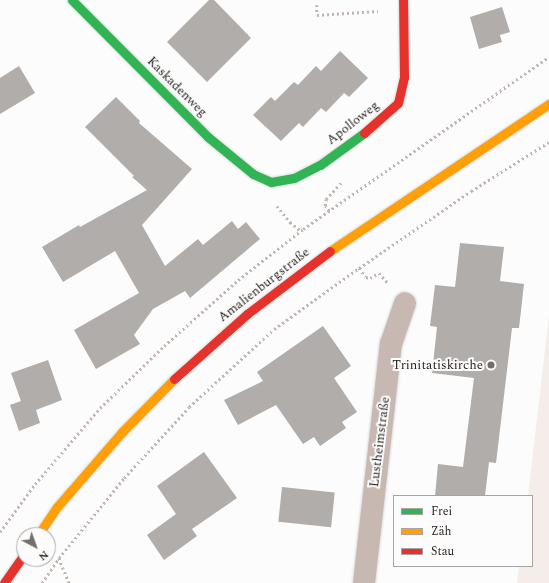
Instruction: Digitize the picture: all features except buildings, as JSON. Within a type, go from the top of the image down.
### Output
[{"type":"main road","name":"Kaskadenweg","points":[[72,0],[208,137],[253,174],[271,182]]},
{"type":"main road","name":"Apolloweg","points":[[271,182],[294,178],[320,165],[375,126],[398,102],[404,77],[403,4]]},
{"type":"main road","name":"Amalienburgstraße","points":[[43,527],[57,507],[122,432],[184,368],[247,314],[290,280],[340,244],[549,104]]},
{"type":"main road","points":[[4,583],[16,566]]},
{"type":"street","name":"Lustheimstraße","points":[[364,583],[391,344],[405,303]]},
{"type":"path","points":[[316,5],[317,15],[403,4]]},
{"type":"path","points":[[42,583],[59,558],[124,478],[190,406],[274,329],[471,191],[549,142]]},
{"type":"path","points":[[271,182],[277,207],[301,231]]},
{"type":"path","points":[[359,268],[366,277],[370,278],[379,273]]},
{"type":"path","points":[[59,558],[69,583]]},
{"type":"shaded area","points":[[549,315],[549,583],[517,583],[519,567],[533,567],[533,495],[528,495]]},
{"type":"traffic: fast","points":[[72,0],[208,137],[253,174],[271,182],[294,178],[320,165],[364,133]]},
{"type":"traffic: slow","points":[[330,251],[549,104]]},
{"type":"traffic: slow","points":[[43,527],[57,507],[122,432],[174,379]]},
{"type":"traffic: jam","points":[[364,133],[398,103],[404,77],[403,0]]},
{"type":"traffic: jam","points":[[174,379],[247,314],[330,251]]},
{"type":"traffic: jam","points":[[4,583],[16,566]]},
{"type":"place","name":"Trinitatiskirche","points":[[491,365]]}]
